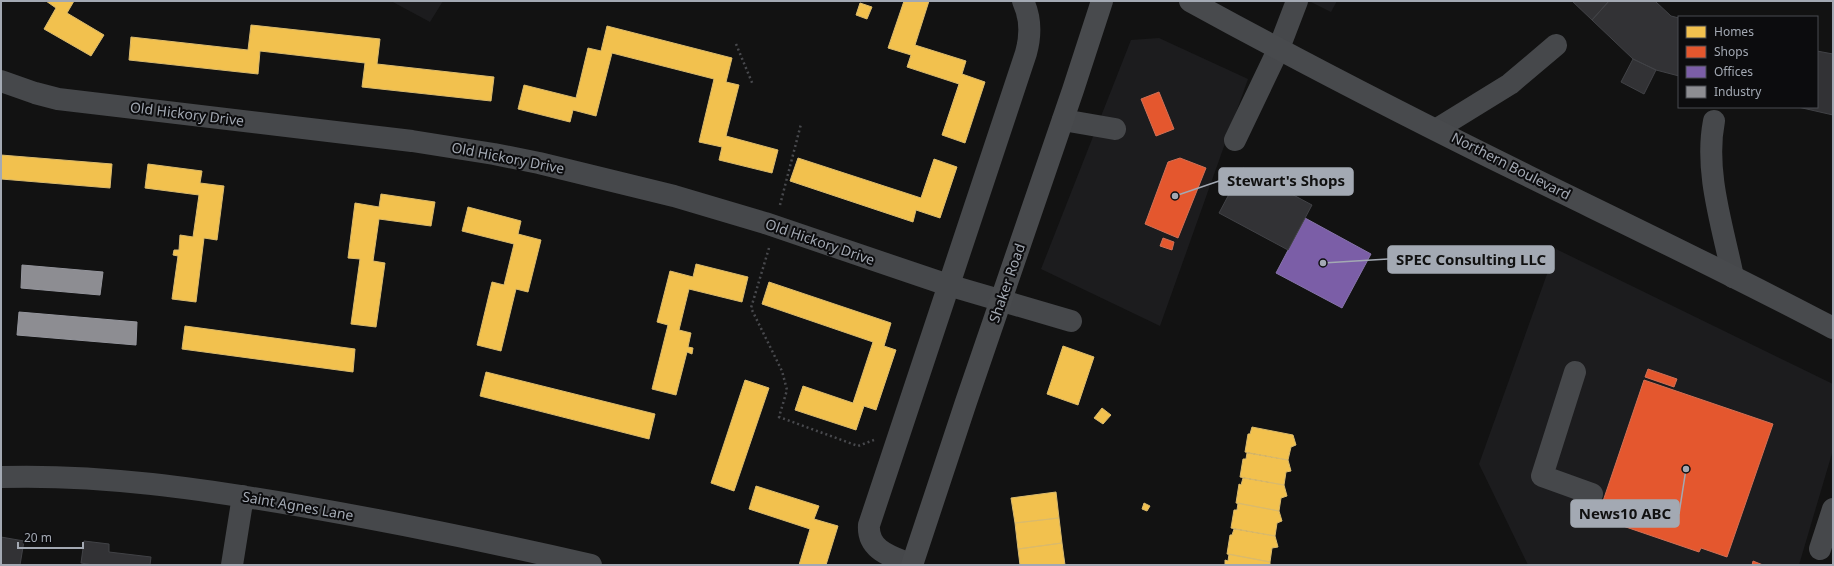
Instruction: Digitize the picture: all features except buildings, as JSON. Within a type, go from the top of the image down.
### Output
[{"type":"main road","name":"Shaker Road","points":[[912,565],[1102,1]]},
{"type":"main road","name":"Northern Boulevard","points":[[1190,1],[1437,130],[1833,328]]},
{"type":"street","points":[[912,565],[877,549],[870,538],[869,525],[1028,44],[1029,19],[1023,1]]},
{"type":"street","points":[[1235,140],[1279,48],[1297,1]]},
{"type":"street","points":[[1437,130],[1510,84],[1556,45]]},
{"type":"street","name":"Old Hickory Drive","points":[[1,81],[12,86],[58,99],[405,140],[494,154],[581,173],[674,196],[775,226],[948,285],[1071,321]]},
{"type":"street","points":[[1063,120],[1115,129]]},
{"type":"street","points":[[1714,121],[1711,144],[1714,183],[1733,277]]},
{"type":"street","points":[[1575,372],[1542,476],[1592,494]]},
{"type":"street","name":"Saint Agnes Lane","points":[[1,477],[56,476],[103,479],[243,496],[435,531],[591,565]]},
{"type":"street","points":[[232,565],[243,496]]},
{"type":"street","points":[[1820,549],[1833,509]]},
{"type":"path","points":[[736,44],[753,85]]},
{"type":"path","points":[[801,124],[752,308],[782,371],[787,390],[779,417],[858,446],[879,438]]},
{"type":"shaded area","points":[[391,1],[443,1],[430,22]]},
{"type":"shaded area","points":[[1309,1],[1337,1],[1331,12]]},
{"type":"shaded area","points":[[1159,38],[1248,79],[1160,326],[1041,269],[1131,40]]},
{"type":"shaded area","points":[[1556,249],[1833,384],[1833,450],[1799,565],[1528,565],[1479,464]]},
{"type":"place","name":"Stewart's Shops","points":[[1175,196]]},
{"type":"place","name":"SPEC Consulting LLC","points":[[1323,263]]},
{"type":"place","name":"News10 ABC","points":[[1686,469]]}]
